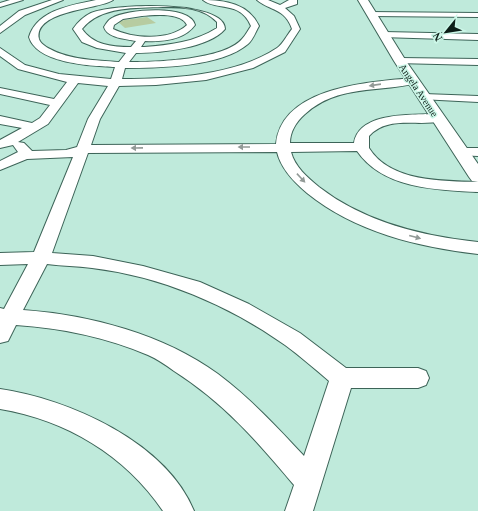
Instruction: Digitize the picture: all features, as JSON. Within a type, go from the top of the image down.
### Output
[{"type":"main road","name":"Angela Avenue","points":[[363,0],[413,82],[478,177]]},
{"type":"street","points":[[0,6],[19,0]]},
{"type":"street","points":[[0,30],[22,13],[59,0]]},
{"type":"street","points":[[109,0],[82,5],[55,15],[38,26],[34,33],[34,40],[39,46],[60,58],[98,65],[121,66],[159,65],[195,60],[225,52],[251,37],[255,26],[250,17],[233,7],[207,0]]},
{"type":"street","points":[[118,0],[138,14]]},
{"type":"street","points":[[0,52],[13,63],[29,70],[74,80],[115,83],[186,79],[229,71],[262,60],[284,48],[294,35],[294,23],[290,17],[279,8],[260,0]]},
{"type":"street","points":[[279,8],[288,6],[294,2],[293,0]]},
{"type":"street","points":[[126,7],[87,18],[77,29],[78,35],[96,45],[138,44],[185,31],[191,25],[187,19],[174,14],[138,14],[114,20],[108,27],[109,30],[119,36],[138,44],[161,49],[194,43],[216,34],[222,25],[218,17],[196,8],[162,5],[126,7]]},
{"type":"street","points":[[372,14],[478,15]]},
{"type":"street","points":[[384,35],[478,37]]},
{"type":"street","points":[[3,322],[41,258],[76,154],[115,83],[121,66],[138,44]]},
{"type":"street","points":[[400,61],[478,62]]},
{"type":"street","points":[[4,143],[44,121],[74,80]]},
{"type":"street","points":[[413,82],[361,87],[321,98],[307,106],[294,118],[283,137],[284,152],[308,186],[348,212],[381,227],[416,238],[451,246],[478,248]]},
{"type":"street","points":[[0,91],[57,103]]},
{"type":"street","points":[[424,97],[478,99]]},
{"type":"street","points":[[438,118],[398,119],[373,126],[365,132],[361,139],[364,152],[387,171],[410,180],[429,184],[478,187]]},
{"type":"street","points":[[0,120],[34,127]]},
{"type":"street","points":[[4,143],[25,150],[25,155]]},
{"type":"street","points":[[0,166],[25,155],[364,152]]},
{"type":"street","points":[[461,152],[478,152]]},
{"type":"street","points":[[0,259],[41,258],[92,262],[143,272],[193,287],[242,309],[292,339],[342,378],[418,378]]},
{"type":"street","points":[[3,322],[54,320],[110,333],[157,349],[209,381],[220,390],[259,425],[308,481]]},
{"type":"street","points":[[299,511],[342,378]]},
{"type":"street","points":[[0,399],[20,401],[67,416],[112,440],[153,476],[180,511]]},
{"type":"green space","points":[[147,17],[156,23],[125,28],[117,21]]}]
